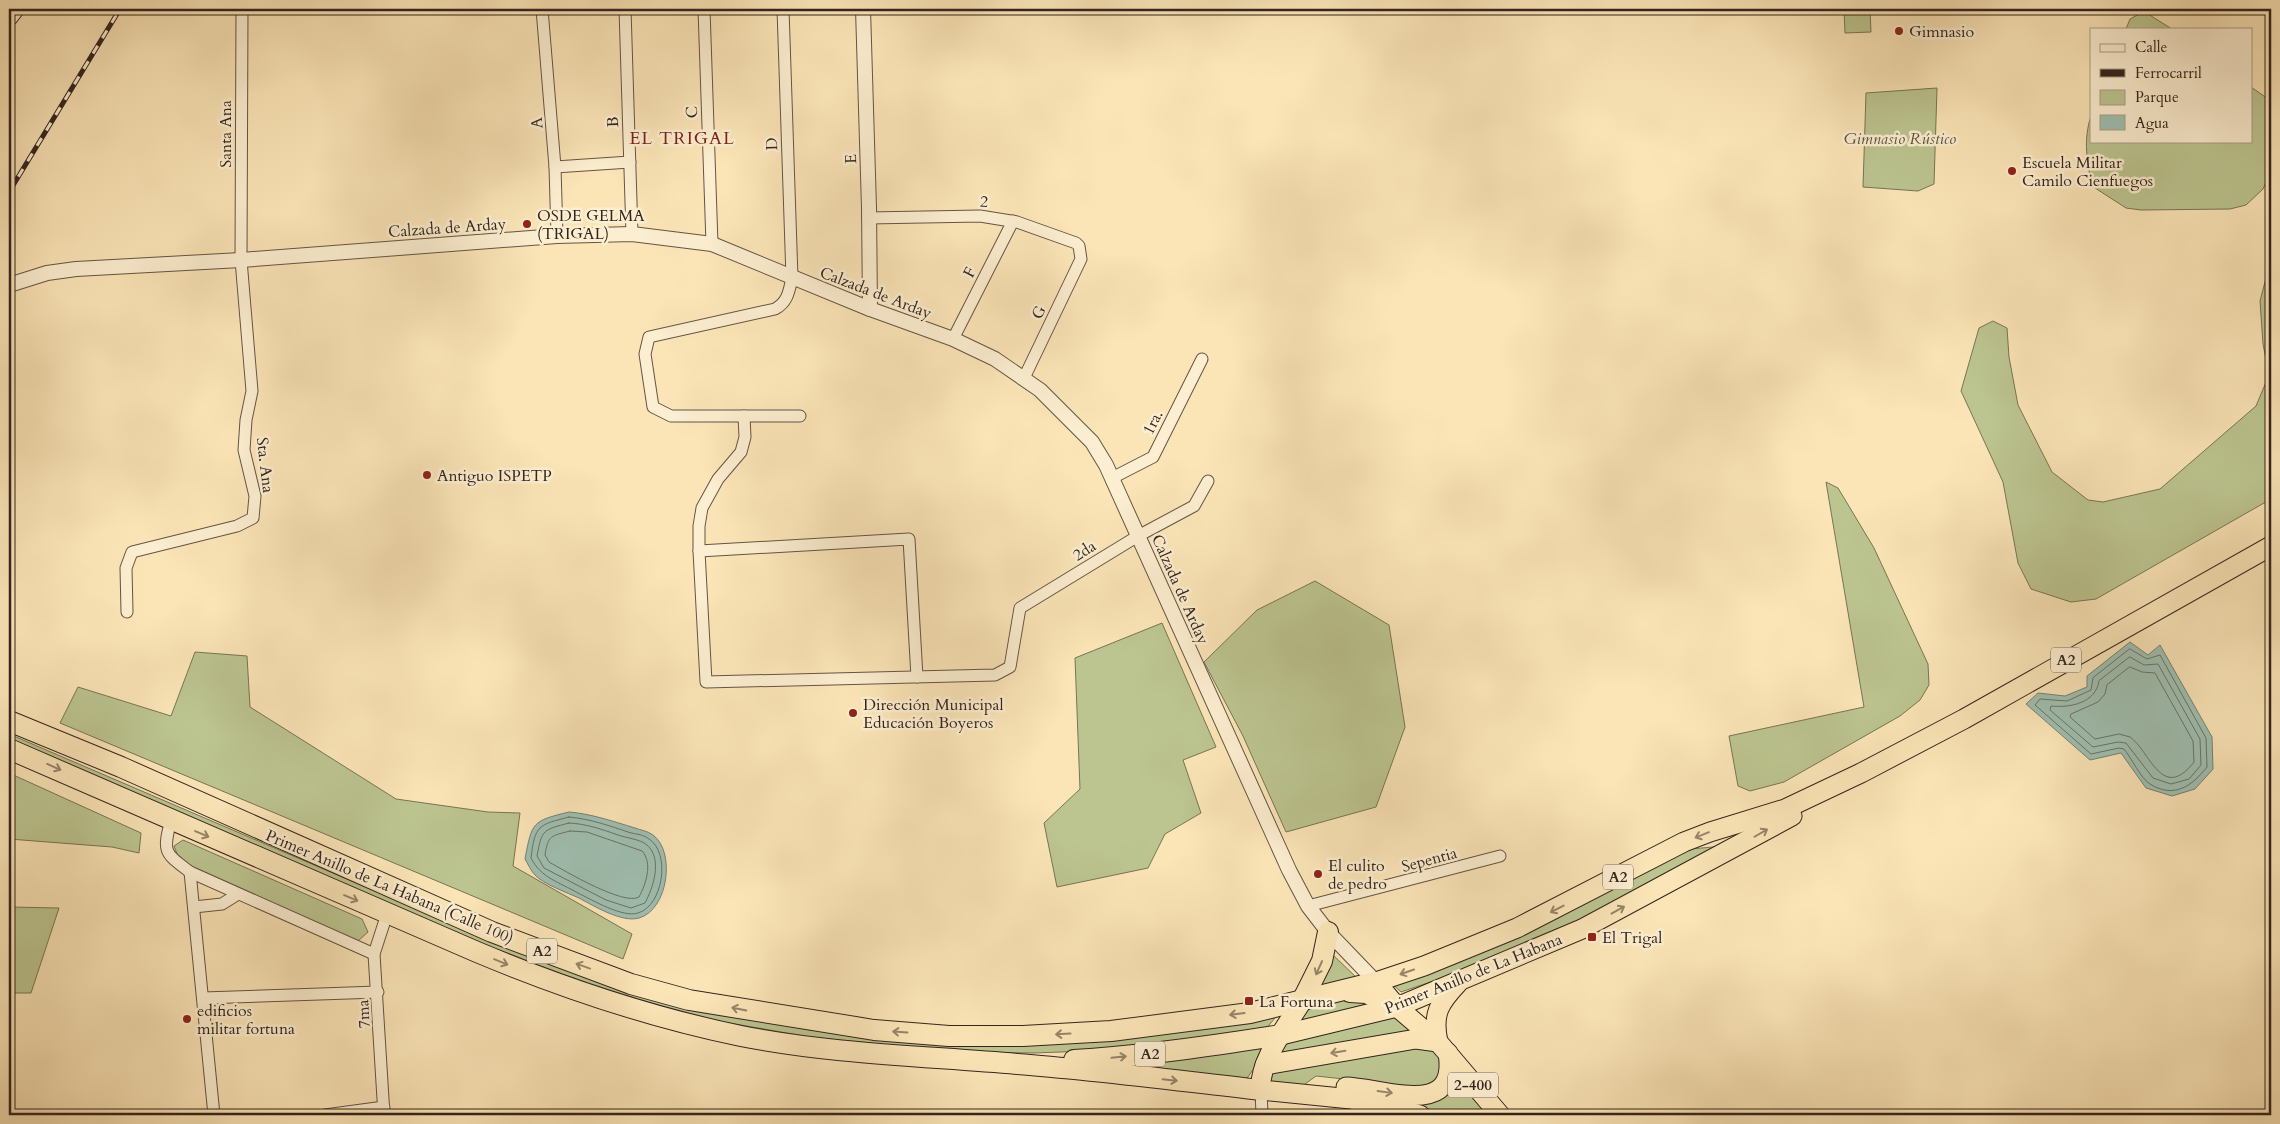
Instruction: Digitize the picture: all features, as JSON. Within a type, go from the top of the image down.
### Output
[{"type":"highway","name":"Primer Anillo de La Habana","points":[[1018,1064],[1116,1058],[1281,1035],[1397,1007],[1582,929],[1736,847],[1861,774],[1964,719],[2271,546]]},
{"type":"highway","name":"Primer Anillo de La Habana (Calle 100)","points":[[9,721],[121,767],[492,932],[631,984],[689,1000],[837,1025],[940,1035],[1023,1036],[1111,1031],[1250,1013],[1302,1001]]},
{"type":"highway","name":"Primer Anillo de La Habana (Calle 100)","points":[[9,748],[387,914],[552,983],[629,1009],[743,1036],[870,1054],[1018,1064]]},
{"type":"highway","name":"Primer Anillo de La Habana","points":[[1376,982],[1424,966],[1517,928],[1684,842],[1785,809],[1861,774]]},
{"type":"highway","points":[[1736,824],[1736,847]]},
{"type":"highway","points":[[1261,1090],[1260,1082],[1265,1065],[1302,1001],[1322,961],[1328,932]]},
{"type":"highway","points":[[1303,1094],[1335,1086],[1416,1097],[1439,1090],[1449,1079],[1451,1069],[1443,1048],[1436,1014],[1442,1002],[1460,980]]},
{"type":"highway","points":[[1376,982],[1397,1007]]},
{"type":"highway","name":"A2","points":[[1302,1001],[1376,982]]},
{"type":"highway","name":"2-400","points":[[1336,993],[1360,992],[1397,1007],[1443,1048],[1500,1115]]},
{"type":"highway","points":[[1265,1065],[1416,1039],[1443,1048]]},
{"type":"highway","points":[[1018,1064],[1351,1099],[1420,1115]]},
{"type":"main road","points":[[9,18],[16,9]]},
{"type":"street","name":"Santa Ana","points":[[241,260],[242,9]]},
{"type":"street","name":"A","points":[[542,9],[555,167],[557,236]]},
{"type":"street","name":"B","points":[[625,9],[632,234]]},
{"type":"street","name":"C","points":[[704,9],[712,244]]},
{"type":"street","name":"D","points":[[744,416],[672,416],[654,407],[645,354],[649,338],[775,309],[782,305],[788,297],[792,278],[782,9]]},
{"type":"street","name":"E","points":[[864,9],[870,309]]},
{"type":"street","points":[[555,167],[630,162]]},
{"type":"street","name":"2","points":[[868,218],[980,216],[1013,221],[1076,242],[1081,250],[1081,259]]},
{"type":"street","name":"F","points":[[953,339],[1013,221]]},
{"type":"street","name":"Calzada de Arday","points":[[9,286],[48,273],[76,269],[241,260],[557,236],[632,234],[712,244],[870,309],[953,339],[995,359],[1040,390],[1092,442],[1112,478],[1289,870],[1308,906],[1328,932],[1376,982]]},
{"type":"street","name":"G","points":[[1024,378],[1081,259]]},
{"type":"street","name":"Sta. Ana","points":[[127,612],[126,568],[132,552],[237,526],[253,518],[255,496],[244,450],[246,420],[252,391],[241,260]]},
{"type":"street","name":"1ra.","points":[[1112,478],[1153,457],[1202,359]]},
{"type":"street","points":[[699,551],[909,539],[918,677],[706,682],[699,551],[702,508],[718,479],[741,452],[745,437],[744,416],[800,416]]},
{"type":"street","name":"2da","points":[[918,677],[995,675],[1010,667],[1020,608],[1138,536],[1194,506],[1208,481]]},
{"type":"street","points":[[170,820],[166,836],[168,854],[173,861],[190,872],[374,954]]},
{"type":"street","name":"Sepentia","points":[[1308,906],[1500,856]]},
{"type":"street","points":[[190,872],[214,1115]]},
{"type":"street","points":[[194,907],[222,904],[238,894]]},
{"type":"street","name":"7ma","points":[[384,1111],[378,992],[374,954],[387,914]]},
{"type":"street","points":[[203,998],[378,992]]},
{"type":"street","points":[[1261,1090],[1262,1115]]},
{"type":"street","points":[[324,1115],[384,1111]]},
{"type":"green space","points":[[1844,9],[1870,9],[1871,32],[1845,33]]},
{"type":"green space","points":[[2141,13],[2148,14],[2170,28],[2126,28],[2130,19]]},
{"type":"green space","name":"Gimnasio Rústico","points":[[1937,88],[1934,184],[1918,191],[1863,187],[1866,93]]},
{"type":"green space","points":[[2252,88],[2271,101],[2271,171],[2263,189],[2246,205],[2230,209],[2141,210],[2126,208],[2092,186],[2086,142],[2090,120],[2090,142],[2252,142]]},
{"type":"green space","points":[[2271,259],[2271,499],[2096,599],[2071,602],[2031,589],[2018,563],[2003,482],[1961,391],[1979,328],[1993,321],[2007,328],[2009,357],[2018,405],[2052,472],[2088,500],[2103,502],[2160,489],[2256,406],[2269,375],[2263,344],[2260,301]]},
{"type":"green space","points":[[1826,482],[1838,488],[1874,548],[1928,664],[1929,685],[1920,700],[1900,716],[1784,782],[1750,791],[1738,786],[1729,736],[1864,707]]},
{"type":"green space","points":[[1315,581],[1389,625],[1405,727],[1376,807],[1286,832],[1243,736],[1204,662],[1257,610]]},
{"type":"green space","points":[[1162,623],[1216,747],[1183,760],[1201,813],[1165,834],[1148,868],[1057,887],[1044,823],[1080,789],[1075,658]]},
{"type":"green space","points":[[195,652],[247,656],[250,707],[396,799],[488,812],[520,813],[513,866],[632,934],[623,959],[60,723],[78,687],[171,716]]},
{"type":"green space","points":[[9,734],[370,889],[715,1013],[810,1030],[874,1037],[1268,1016],[1275,1018],[1265,1030],[1115,1050],[1034,1053],[958,1052],[810,1037],[712,1020],[658,1007],[573,980],[446,932],[9,742]]},
{"type":"green space","points":[[9,773],[141,833],[139,853],[112,847],[9,839]]},
{"type":"green space","points":[[183,840],[362,919],[368,932],[358,941],[180,861],[174,846]]},
{"type":"green space","points":[[1725,846],[1547,937],[1486,963],[1401,992],[1389,981],[1678,850]]},
{"type":"green space","points":[[9,907],[59,908],[31,993],[9,993]]},
{"type":"green space","points":[[1333,955],[1358,979],[1311,992]]},
{"type":"green space","points":[[1342,998],[1373,1002],[1301,1023],[1297,1016],[1305,1009]]},
{"type":"green space","points":[[1389,1011],[1415,1031],[1278,1056],[1282,1040]]},
{"type":"green space","points":[[1263,1044],[1262,1057],[1245,1081],[1159,1071],[1161,1062]]},
{"type":"green space","points":[[1420,1044],[1439,1054],[1442,1074],[1428,1088],[1316,1076],[1301,1087],[1267,1081],[1268,1071]]},
{"type":"green space","points":[[1458,1073],[1493,1115],[1447,1115],[1401,1100]]},
{"type":"water","points":[[2130,642],[2148,655],[2160,645],[2212,737],[2213,769],[2195,789],[2172,796],[2146,788],[2121,753],[2090,760],[2026,704],[2038,693],[2065,696],[2087,687],[2087,676]]},
{"type":"water","points":[[569,812],[602,818],[646,832],[653,835],[660,843],[665,854],[666,880],[657,904],[649,913],[632,919],[616,916],[550,885],[534,873],[525,859],[532,830],[541,821]]},
{"type":"railway","points":[[9,192],[120,9]]},
{"type":"place","name":"Gimnasio","points":[[1899,31]]},
{"type":"place","name":"Escuela Militar Camilo Cienfuegos","points":[[2012,171]]},
{"type":"place","name":"OSDE GELMA (TRIGAL)","points":[[527,224]]},
{"type":"place","name":"Antiguo ISPETP","points":[[427,475]]},
{"type":"place","name":"Dirección Municipal Educación Boyeros","points":[[853,713]]},
{"type":"place","name":"El culito de pedro","points":[[1318,874]]},
{"type":"place","name":"El Trigal","points":[[1592,937]]},
{"type":"place","name":"La Fortuna","points":[[1249,1001]]},
{"type":"place","name":"edificios militar fortuna","points":[[187,1019]]},
{"type":"district","name":"EL TRIGAL","points":[[682,138]]}]
